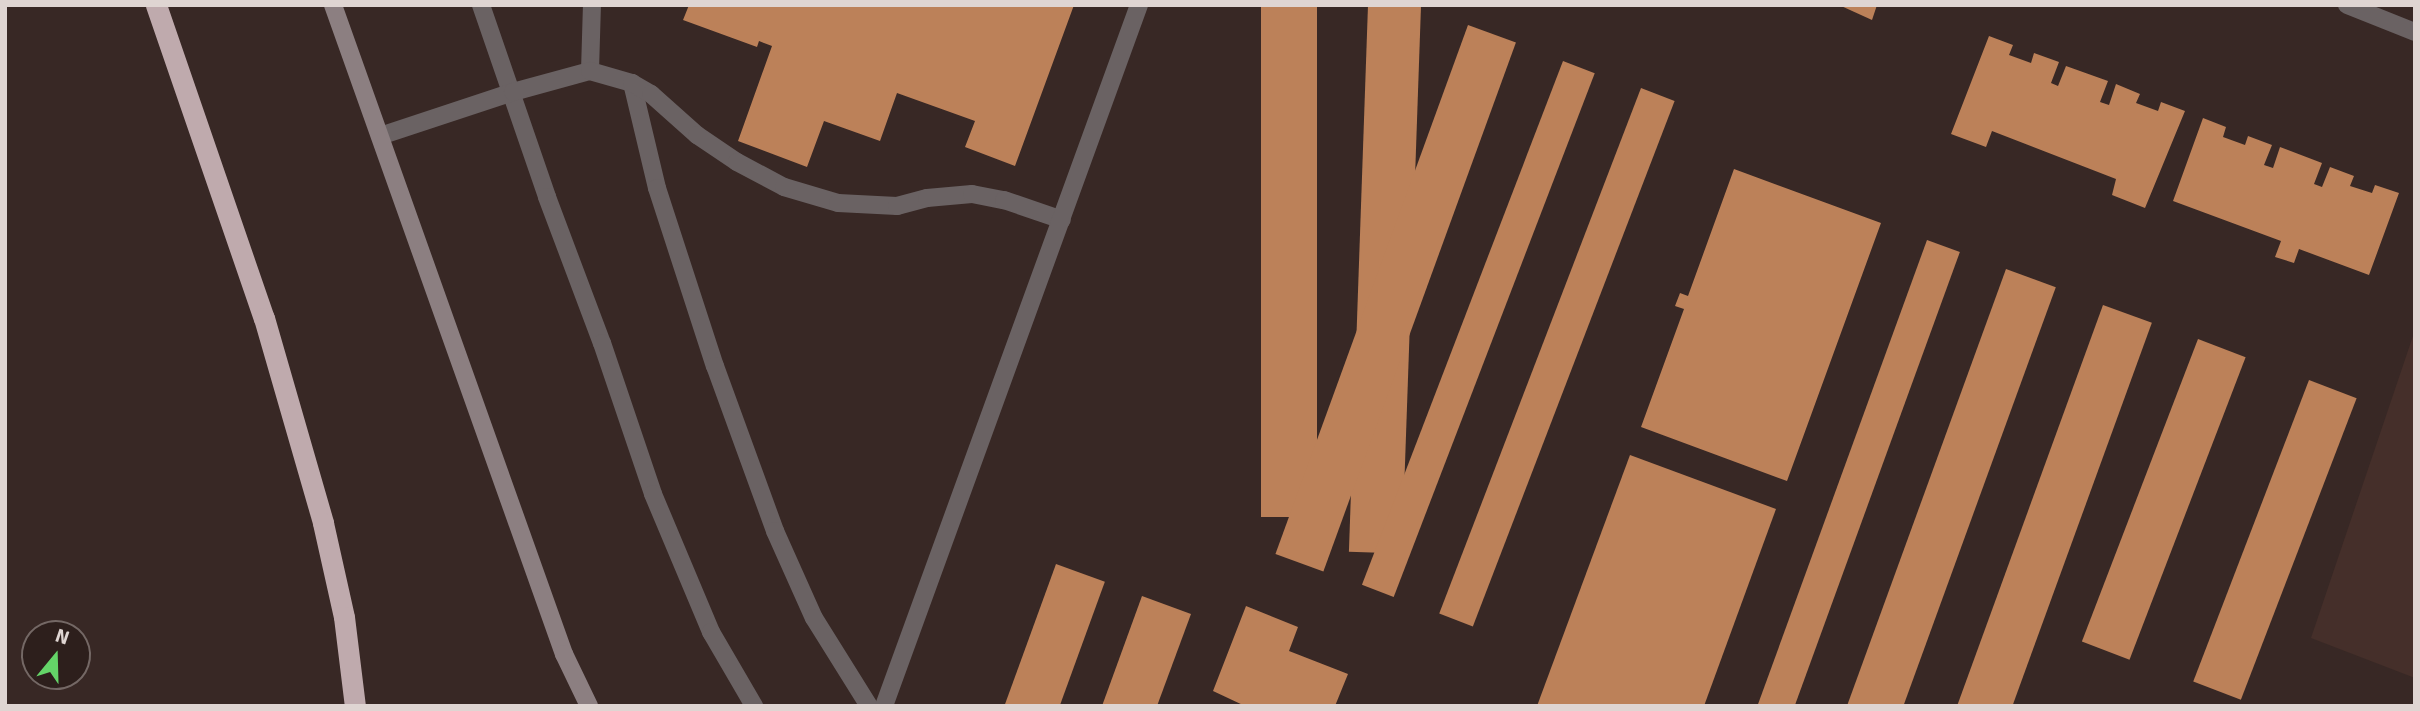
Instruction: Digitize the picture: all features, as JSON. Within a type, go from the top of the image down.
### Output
[{"type":"highway","points":[[156,5],[264,318],[319,510],[344,617],[355,706]]},
{"type":"street","points":[[334,5],[564,654],[589,706]]},
{"type":"street","points":[[481,5],[653,494],[711,632],[754,706]]},
{"type":"street","points":[[590,71],[592,5]]},
{"type":"street","points":[[884,706],[1139,5]]},
{"type":"street","points":[[2347,5],[2415,32]]},
{"type":"street","points":[[380,136],[513,92],[590,71],[632,83],[652,94],[697,135],[737,162],[784,187],[838,203],[897,206],[928,198],[972,194],[1004,200],[1062,220]]},
{"type":"street","points":[[632,83],[657,188],[715,366],[775,531],[814,618],[869,706]]},
{"type":"shaded area","points":[[2415,330],[2415,678],[2311,638]]},
{"type":"building","points":[[689,5],[1074,5],[1015,166],[965,147],[975,121],[897,93],[880,141],[824,121],[807,167],[738,141],[772,46],[759,41],[757,47],[683,20]]},
{"type":"building","points":[[1261,5],[1317,5],[1317,517],[1261,517]]},
{"type":"building","points":[[1368,5],[1421,7],[1402,554],[1349,552]]},
{"type":"building","points":[[1839,5],[1877,5],[1872,20]]},
{"type":"building","points":[[1468,25],[1516,42],[1323,571],[1275,554]]},
{"type":"building","points":[[1989,36],[2013,45],[2009,55],[2031,63],[2034,53],[2059,62],[2051,83],[2058,86],[2066,66],[2108,81],[2100,102],[2109,105],[2116,84],[2140,94],[2136,103],[2158,111],[2161,102],[2185,111],[2145,208],[2112,195],[2116,179],[1992,131],[1986,147],[1951,134]]},
{"type":"building","points":[[1563,61],[1595,73],[1394,597],[1362,585]]},
{"type":"building","points":[[1641,88],[1675,101],[1473,627],[1439,614]]},
{"type":"building","points":[[2203,118],[2226,127],[2223,137],[2245,145],[2248,136],[2272,145],[2264,165],[2273,168],[2280,147],[2322,163],[2314,184],[2322,187],[2330,167],[2354,176],[2350,186],[2372,193],[2375,185],[2399,193],[2369,275],[2299,249],[2294,263],[2275,257],[2281,241],[2173,201]]},
{"type":"building","points":[[1734,169],[1881,223],[1787,481],[1641,427],[1684,309],[1675,306],[1680,293],[1688,296]]},
{"type":"building","points":[[1927,240],[1960,252],[1795,706],[1757,706]]},
{"type":"building","points":[[2006,269],[2056,287],[1903,706],[1847,706]]},
{"type":"building","points":[[2103,305],[2152,323],[2012,706],[1957,706]]},
{"type":"building","points":[[2198,339],[2246,357],[2130,660],[2082,641]]},
{"type":"building","points":[[2309,380],[2357,398],[2241,700],[2193,682]]},
{"type":"building","points":[[1630,455],[1776,509],[1704,706],[1537,706]]},
{"type":"building","points":[[1056,564],[1105,582],[1060,706],[1004,706]]},
{"type":"building","points":[[1142,596],[1191,614],[1157,706],[1102,706]]},
{"type":"building","points":[[1246,606],[1298,627],[1289,651],[1348,674],[1335,706],[1245,706],[1213,691]]}]
